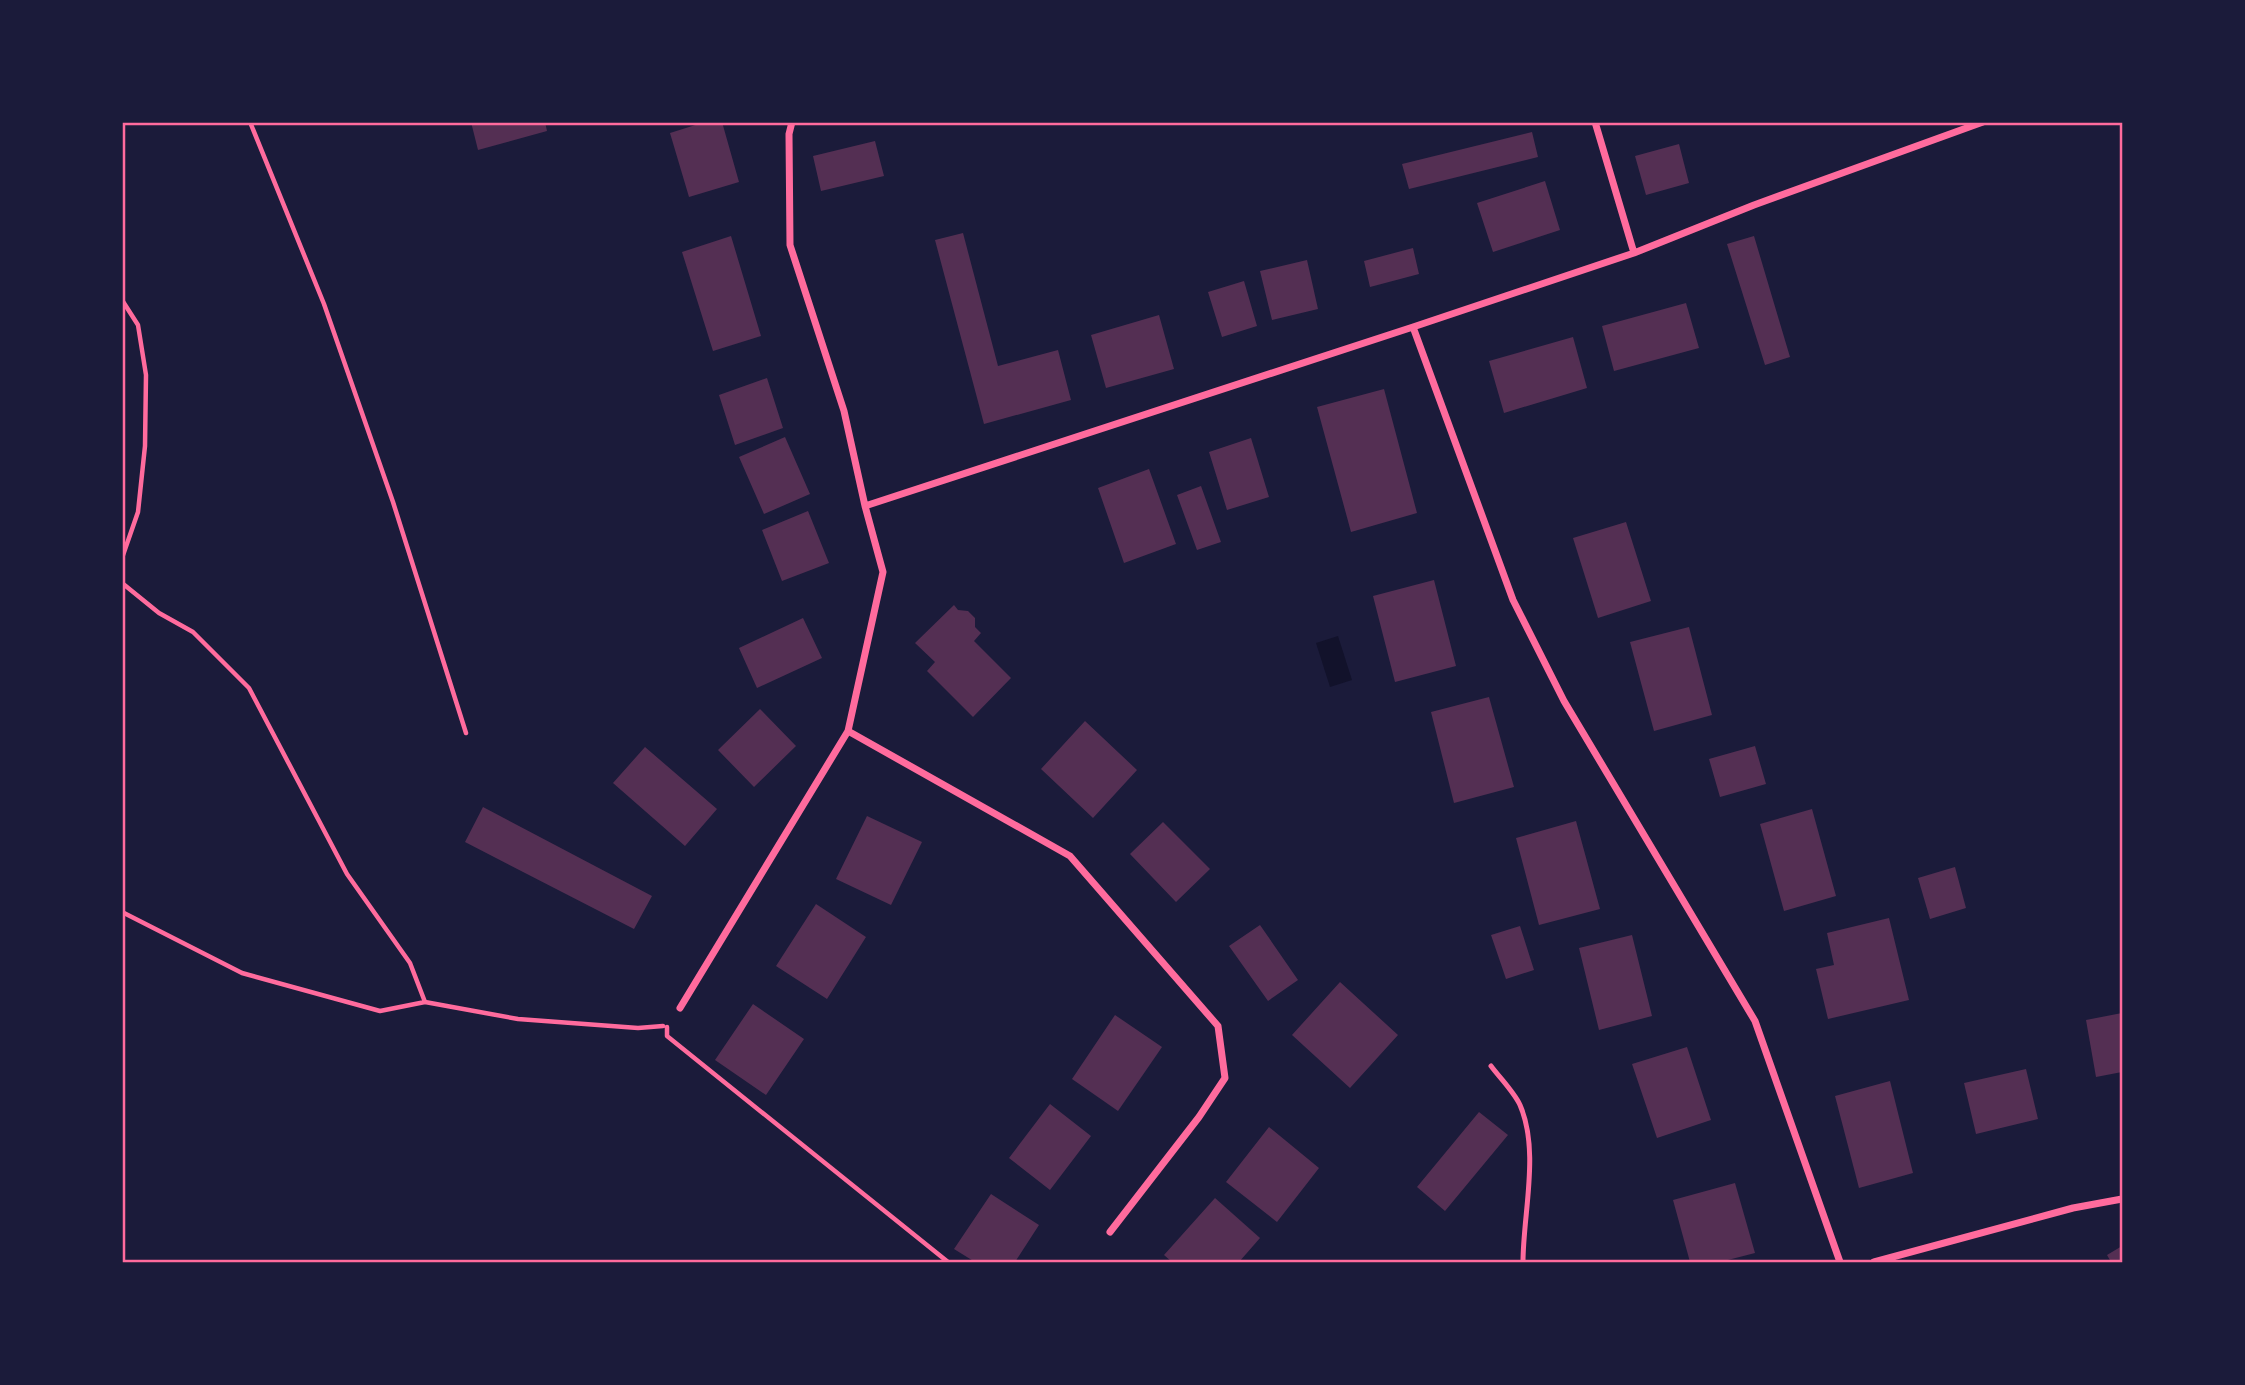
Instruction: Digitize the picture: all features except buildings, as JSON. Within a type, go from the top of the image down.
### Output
[{"type":"street","points":[[680,1008],[848,731],[883,572],[844,411],[790,245],[789,134],[792,122]]},
{"type":"street","points":[[1595,122],[1634,253]]},
{"type":"street","points":[[865,506],[1634,253],[1754,205],[1983,122]]},
{"type":"street","points":[[1413,327],[1513,600],[1564,701],[1755,1021],[1840,1262]]},
{"type":"street","points":[[848,731],[1070,856],[1218,1027],[1225,1078],[1110,1231]]},
{"type":"street","points":[[1874,1262],[2073,1208],[2123,1199]]},
{"type":"lane","points":[[1491,1066],[1520,1103],[1528,1128],[1529,1170],[1523,1262]]},
{"type":"path","points":[[250,122],[329,317],[393,502],[466,733]]},
{"type":"path","points":[[122,300],[138,325],[146,375],[145,446],[138,512],[122,558]]},
{"type":"path","points":[[122,583],[159,613],[193,632],[249,688],[347,874],[410,963],[425,1002]]},
{"type":"path","points":[[122,912],[242,973],[380,1011],[425,1002],[518,1019],[638,1028],[667,1026],[667,1036],[947,1262]]},
{"type":"shaded area","points":[[1338,636],[1352,680],[1330,687],[1316,643]]}]
